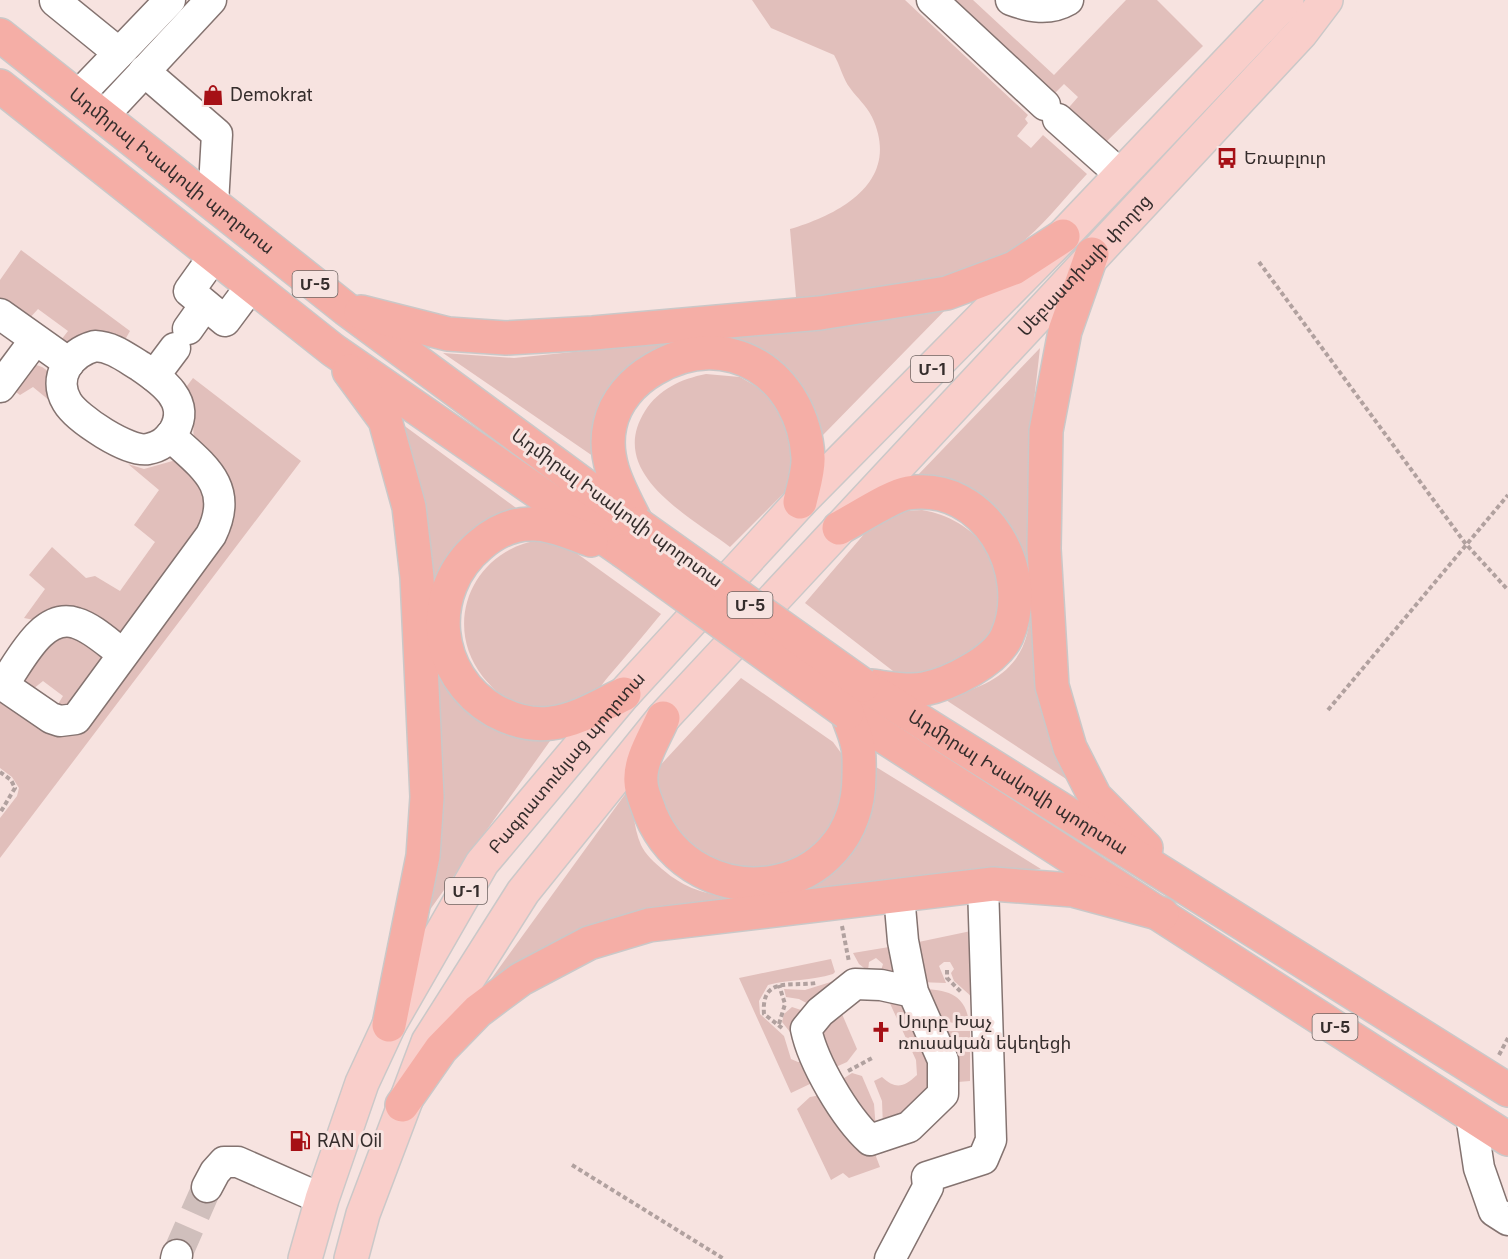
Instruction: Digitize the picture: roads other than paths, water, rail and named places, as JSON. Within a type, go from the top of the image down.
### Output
[{"type":"highway","name":"Ադմիրալ Իսակովի պողոտա","points":[[0,35],[346,309],[847,713],[1508,1139]]},
{"type":"highway","name":"Ադմիրալ Իսակովի պողոտա","points":[[0,86],[333,350],[1508,1090]]},
{"type":"highway","points":[[346,309],[448,334],[506,338],[593,333],[820,313],[947,293],[1014,268],[1063,236]]},
{"type":"highway","points":[[1092,254],[1065,331],[1046,431],[1044,549],[1052,686],[1070,748],[1095,797],[1189,891]]},
{"type":"highway","points":[[333,350],[385,420],[409,507],[417,577],[427,797],[423,856],[388,1025]]},
{"type":"highway","points":[[624,694],[568,720],[550,724],[509,719],[473,696],[460,681],[446,655],[442,620],[447,590],[460,566],[472,552],[498,532],[515,526],[534,524],[630,537],[612,474],[610,425],[629,388],[644,375],[680,357],[699,354],[738,357],[756,364],[784,388],[793,400],[804,428],[808,459],[800,502]]},
{"type":"highway","points":[[839,528],[907,493],[937,493],[966,504],[986,521],[999,537],[1014,579],[1014,614],[1006,639],[983,663],[948,681],[925,689],[907,690],[863,685]]},
{"type":"highway","points":[[663,718],[642,768],[640,782],[656,828],[672,848],[690,863],[732,882],[750,884],[788,879],[812,870],[843,838],[853,817],[859,791],[858,743],[847,713]]},
{"type":"highway","points":[[402,1105],[441,1049],[478,1011],[521,979],[589,943],[649,925],[983,885],[1073,890],[1162,915]]},
{"type":"main road","name":"Սեբաստիայի փողոց","points":[[839,528],[1300,33],[1326,0]]},
{"type":"main road","name":"Սեբաստիայի փողոց","points":[[800,502],[1063,236],[1283,3]]},
{"type":"main road","name":"Բագրատունյաց պողոտա","points":[[305,1259],[349,1116],[388,1025],[482,863],[624,694],[800,502]]},
{"type":"main road","name":"Մ-1","points":[[351,1259],[363,1214],[402,1105],[428,1042],[523,892],[663,718],[839,528]]},
{"type":"street","points":[[77,97],[170,0]]},
{"type":"street","points":[[102,116],[211,0]]},
{"type":"street","points":[[932,0],[1121,175]]},
{"type":"street","points":[[1011,0],[1034,8],[1061,4],[1068,0]]},
{"type":"street","points":[[55,1],[119,53]]},
{"type":"street","points":[[144,71],[217,134],[213,204]]},
{"type":"street","points":[[214,256],[189,291],[205,305],[225,321],[251,286]]},
{"type":"street","points":[[154,376],[205,305]]},
{"type":"street","points":[[0,314],[69,363]]},
{"type":"street","points":[[0,387],[35,340]]},
{"type":"street","points":[[107,347],[154,376],[174,394],[179,418],[171,436],[158,446],[134,449],[123,444],[75,411],[63,391],[62,378],[69,363],[83,350],[107,347]]},
{"type":"street","points":[[123,654],[77,623],[63,620],[54,622],[43,630],[2,684],[51,718],[69,722],[83,712],[211,535],[220,515],[220,496],[211,475],[171,436]]},
{"type":"street","points":[[890,1259],[928,1187],[927,1177],[983,1159],[991,1140],[983,885]]},
{"type":"street","points":[[899,895],[903,941],[913,992],[943,1060],[943,1094],[909,1127],[870,1140],[856,1127],[827,1082],[806,1029],[820,1012],[855,984],[881,985],[913,992]]},
{"type":"street","points":[[1471,1115],[1479,1168],[1494,1211],[1508,1220]]},
{"type":"street","points":[[207,1187],[215,1172],[225,1162],[238,1162],[322,1198]]},
{"type":"tunnel","points":[[177,1255],[207,1187]]},
{"type":"place","name":"Demokrat","points":[[213,95]]},
{"type":"place","name":"Եռաբլուր","points":[[1227,158]]},
{"type":"place","name":"Սուրբ Խաչ ռուսական եկեղեցի","points":[[881,1032]]},
{"type":"place","name":"RAN Oil","points":[[300,1141]]}]
